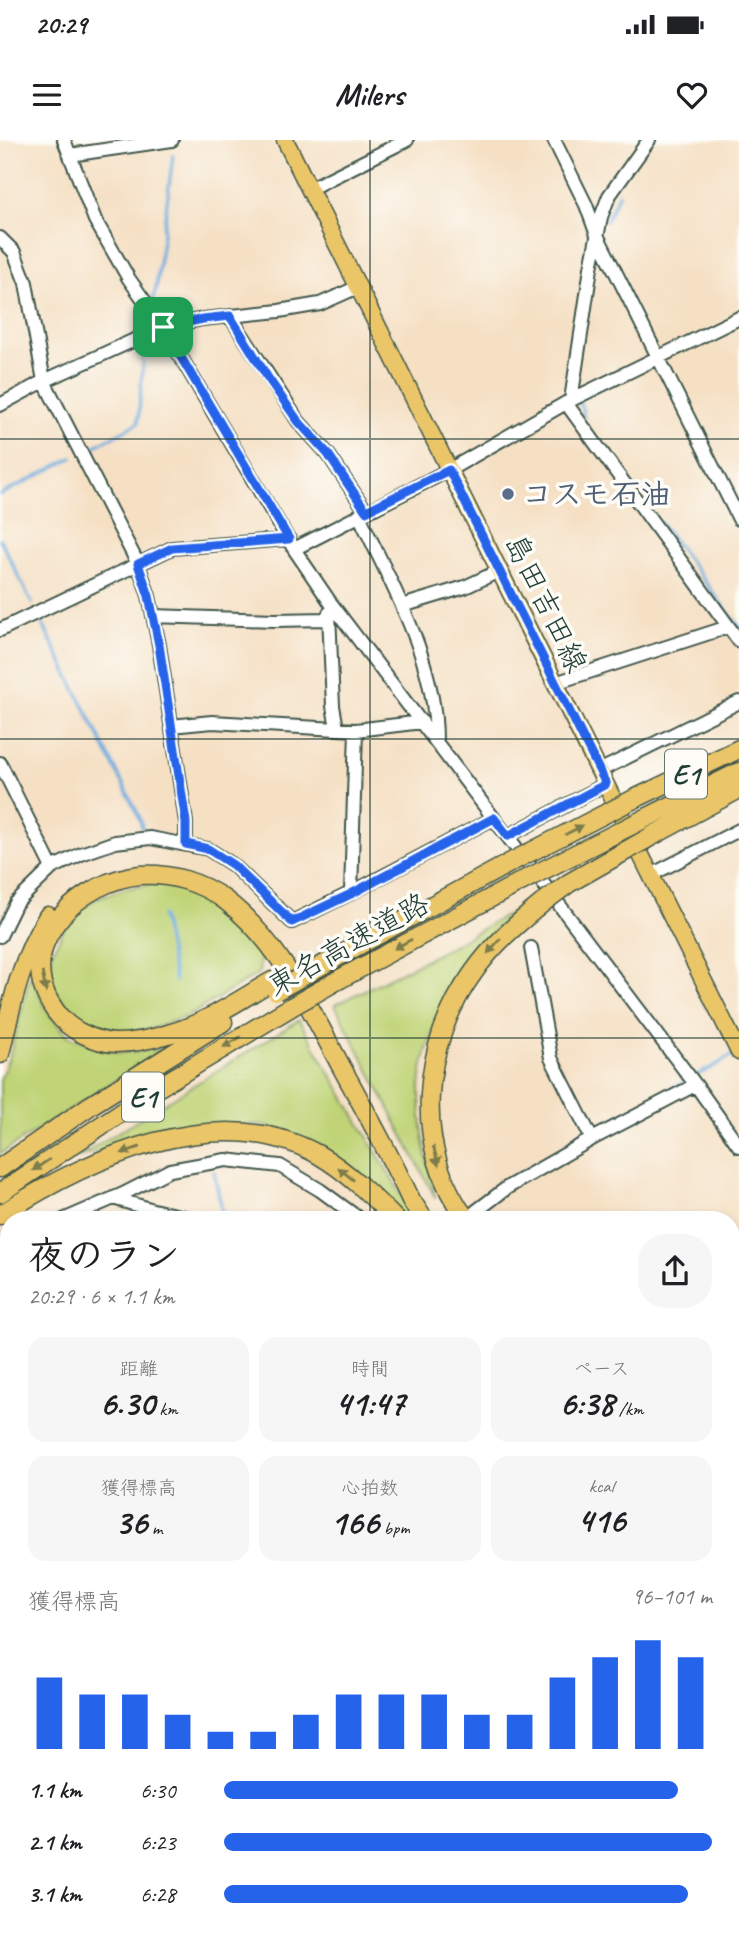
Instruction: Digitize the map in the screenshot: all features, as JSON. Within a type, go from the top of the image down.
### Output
[{"type":"highway","name":"東名高速道路","points":[[0,1168],[274,986],[632,800],[739,749]]},
{"type":"highway","name":"東名高速道路","points":[[0,1193],[159,1087],[340,979],[528,878],[739,772]]},
{"type":"highway","points":[[467,1211],[445,1182],[439,1167],[431,1137],[429,1091],[434,1061],[451,1010],[471,975],[500,939],[569,883],[739,789]]},
{"type":"highway","points":[[0,1054],[19,978],[31,944],[48,916],[64,899],[92,878],[132,865],[159,864],[191,871],[236,895],[284,945],[330,1022],[414,1182],[432,1211]]},
{"type":"highway","points":[[274,986],[171,1034],[115,1043],[74,1030],[61,1019],[46,994],[41,964],[44,946],[58,919],[81,897],[100,886],[132,876],[165,875],[203,887],[222,898],[243,915],[270,945],[301,992],[418,1211]]},
{"type":"highway","points":[[7,1211],[63,1179],[109,1158],[165,1139],[244,1132],[284,1140],[318,1154],[357,1183],[387,1211]]},
{"type":"main road","name":"島田吉田線","points":[[285,140],[736,1044]]},
{"type":"street","points":[[64,140],[95,220],[129,279],[145,300],[157,325],[330,602],[739,1146]]},
{"type":"street","points":[[70,155],[122,144],[172,140]]},
{"type":"street","points":[[309,189],[407,140]]},
{"type":"street","points":[[554,140],[598,235],[739,519]]},
{"type":"street","points":[[649,140],[609,196],[601,216],[570,401],[739,641]]},
{"type":"street","points":[[0,238],[14,252],[26,283],[44,381],[138,564],[149,596],[186,822],[186,844]]},
{"type":"street","points":[[0,405],[44,381],[137,339],[157,325],[320,304],[358,287]]},
{"type":"street","points":[[230,316],[298,421],[328,454],[363,513],[402,606],[426,673],[436,715],[436,740]]},
{"type":"street","points":[[0,630],[172,548],[292,544],[363,513],[449,470],[587,392],[739,318]]},
{"type":"street","points":[[402,606],[465,587],[499,571]]},
{"type":"street","points":[[330,602],[328,619],[333,706],[337,728]]},
{"type":"street","points":[[153,616],[275,621],[328,619]]},
{"type":"street","points":[[555,683],[728,627]]},
{"type":"street","points":[[508,836],[602,778],[739,702]]},
{"type":"street","points":[[171,726],[212,722],[356,730],[422,722]]},
{"type":"street","points":[[351,894],[356,730]]},
{"type":"street","points":[[0,764],[52,868]]},
{"type":"street","points":[[0,936],[16,903],[52,868],[115,842],[150,838],[208,849],[233,865],[292,922],[351,894],[494,818]]},
{"type":"street","points":[[650,875],[739,830]]},
{"type":"street","points":[[531,948],[551,1058],[592,1138]]},
{"type":"street","points":[[477,1211],[508,1187],[592,1138],[695,1084]]},
{"type":"street","points":[[83,1211],[170,1170],[226,1160],[280,1166],[320,1190],[347,1211]]},
{"type":"street","points":[[113,1198],[157,1211]]},
{"type":"green space","points":[[167,882],[198,893],[227,909],[262,948],[259,973],[190,1015],[131,1033],[95,1025],[75,1014],[54,991],[51,965],[53,951],[67,923],[72,916],[97,898],[124,889]]},
{"type":"green space","points":[[521,907],[489,936],[465,969],[433,1030],[426,1052],[420,1105],[436,1199],[335,1005],[435,955]]},
{"type":"green space","points":[[32,968],[37,990],[49,1014],[68,1036],[120,1053],[164,1049],[0,1154],[0,1080],[10,1055]]},
{"type":"green space","points":[[299,1020],[411,1211],[396,1211],[297,1139],[260,1124],[188,1127],[78,1157]]},
{"type":"waterway","points":[[151,305],[156,289],[173,155]]},
{"type":"waterway","points":[[606,221],[619,193]]},
{"type":"waterway","points":[[146,332],[149,312]]},
{"type":"waterway","points":[[90,449],[138,423],[145,340]]},
{"type":"waterway","points":[[579,398],[584,417]]},
{"type":"waterway","points":[[0,495],[72,458]]},
{"type":"waterway","points":[[660,522],[739,627]]},
{"type":"waterway","points":[[0,539],[32,603]]},
{"type":"waterway","points":[[41,621],[139,816],[142,828]]},
{"type":"waterway","points":[[162,916],[175,981]]},
{"type":"waterway","points":[[512,1178],[734,1054]]},
{"type":"waterway","points":[[214,1172],[222,1211]]},
{"type":"waterway","points":[[469,1205],[502,1184]]},
{"type":"place","name":"コスモ石油","points":[[508,494]]},
{"type":"route","points":[[230,316],[268,378],[298,421],[328,454],[366,511],[449,470],[606,784],[508,836],[494,818],[351,894],[292,922],[233,865],[208,849],[186,844],[186,822],[159,645],[149,596],[138,564],[172,548],[289,539],[163,327],[230,316]]}]
